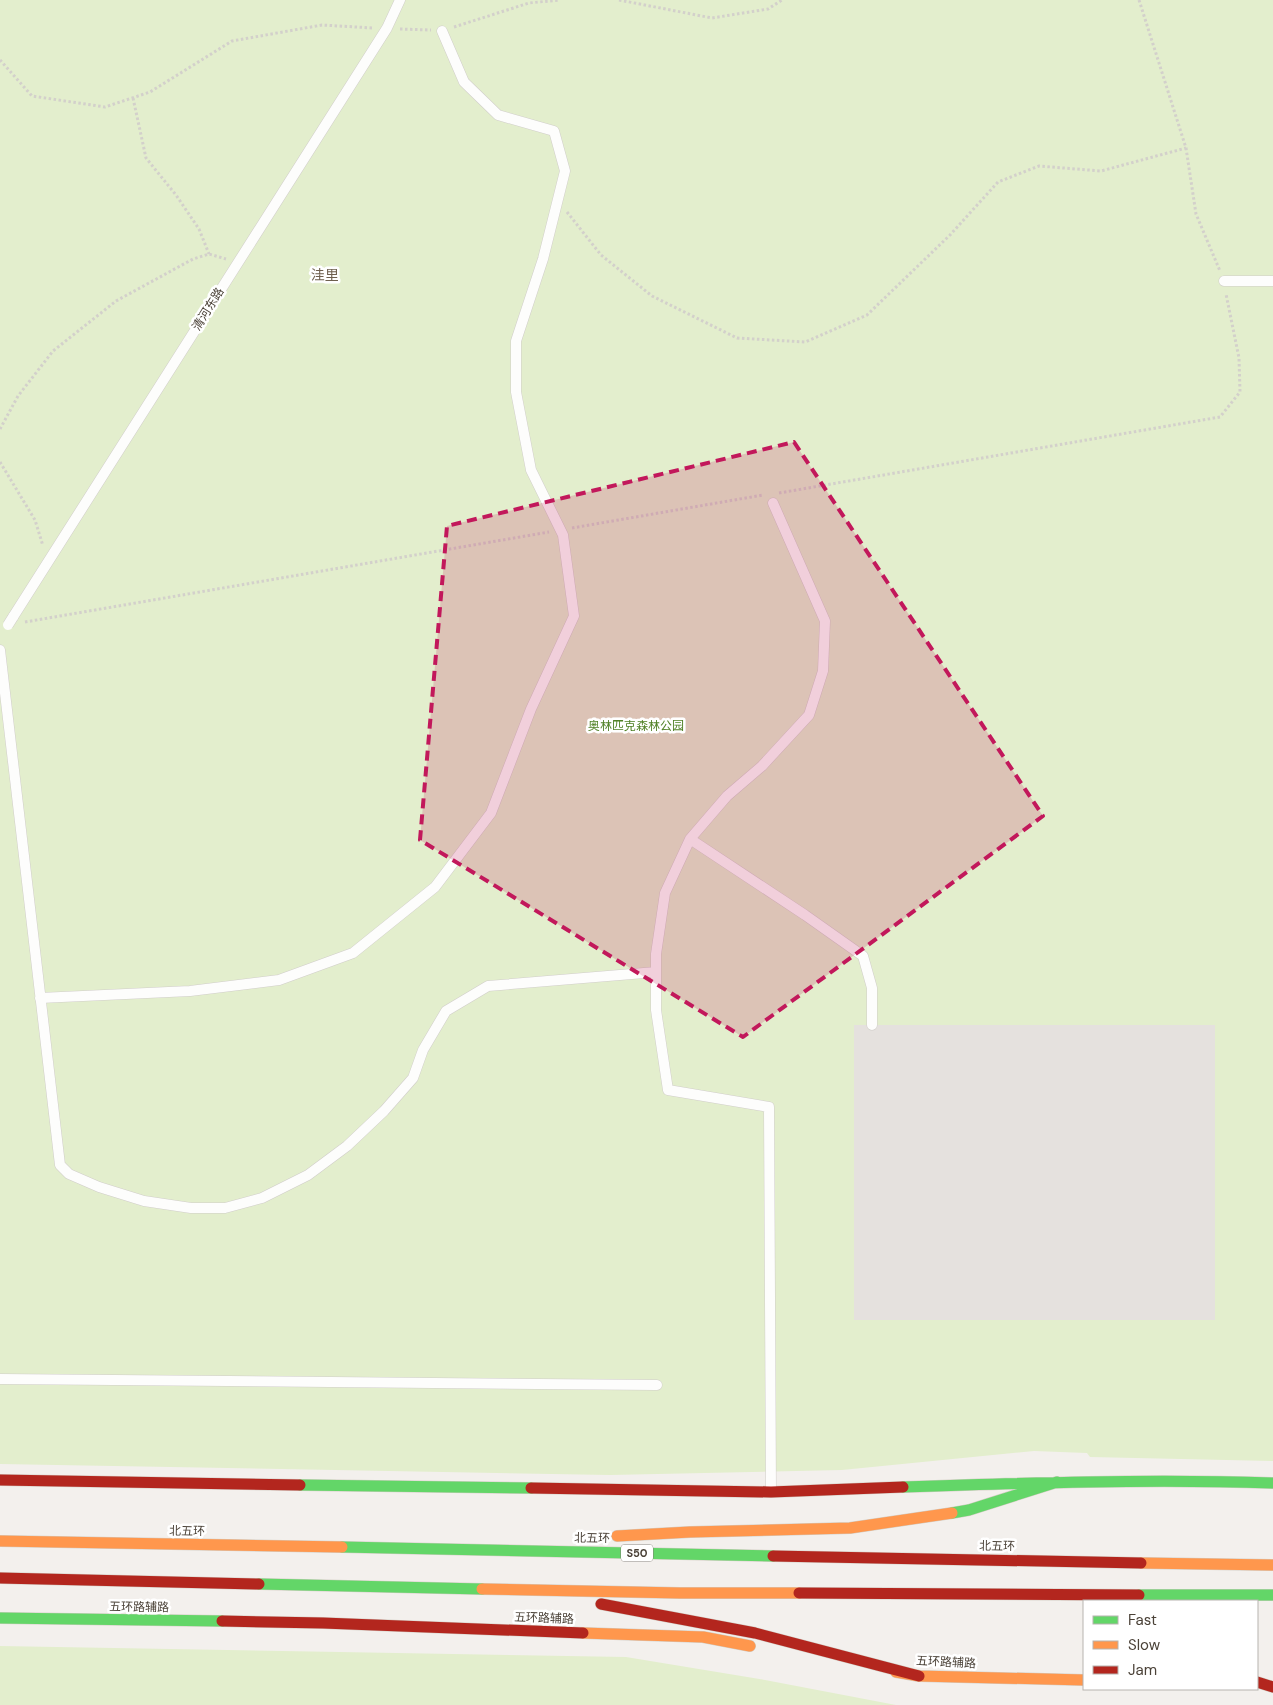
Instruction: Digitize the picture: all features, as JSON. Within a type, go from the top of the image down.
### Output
[{"type":"main road","points":[[0,1480],[772,1492],[1057,1482],[1215,1481],[1273,1484]]},
{"type":"main road","points":[[603,1537],[690,1532],[850,1528],[969,1510],[1057,1482]]},
{"type":"main road","points":[[420,1549],[565,1540]]},
{"type":"main road","name":"北五环","points":[[0,1542],[1273,1565]]},
{"type":"main road","points":[[0,1578],[680,1593],[1273,1595]]},
{"type":"main road","points":[[534,1590],[652,1615],[755,1632],[919,1676]]},
{"type":"main road","name":"五环路辅路","points":[[0,1618],[333,1624],[703,1637],[919,1676],[1083,1680]]},
{"type":"main road","points":[[1258,1681],[1273,1679]]},
{"type":"main road","points":[[1258,1681],[1273,1687]]},
{"type":"lane","name":"清河东路","points":[[14,622],[48,562],[387,28],[400,0]]},
{"type":"lane","points":[[40,998],[190,991],[279,980],[353,953],[435,886],[491,813],[531,709],[574,616],[563,535],[531,470],[516,392],[516,341],[542,259],[565,170],[554,130],[498,115],[464,82],[442,30]]},
{"type":"lane","points":[[1224,281],[1273,281]]},
{"type":"lane","points":[[772,1492],[769,1107],[668,1090],[656,1010],[656,954],[665,893],[690,839],[727,796],[762,766],[809,715],[823,671],[825,621],[773,497]]},
{"type":"lane","points":[[0,650],[60,1165],[69,1174],[100,1187],[144,1201],[191,1208],[225,1208],[262,1198],[300,1179],[347,1146],[384,1111],[413,1078],[423,1050],[446,1011],[488,986],[656,972]]},
{"type":"lane","points":[[690,839],[863,956],[872,988],[872,1025]]},
{"type":"lane","points":[[0,1379],[657,1385]]},
{"type":"path","points":[[0,60],[32,96],[105,107],[150,92],[232,40],[322,25],[442,30],[529,3],[559,0]]},
{"type":"path","points":[[619,0],[712,18],[768,10],[782,0]]},
{"type":"path","points":[[14,622],[561,530],[773,497],[1220,417],[1240,392],[1240,358],[1224,281],[1196,214],[1186,148],[1139,0]]},
{"type":"path","points":[[132,98],[146,158],[176,195],[199,229],[209,254]]},
{"type":"path","points":[[558,199],[601,255],[652,296],[737,338],[805,342],[867,315],[950,235],[998,182],[1039,166],[1101,171],[1186,148]]},
{"type":"path","points":[[0,429],[18,396],[53,350],[116,300],[193,260],[209,254],[238,262]]},
{"type":"path","points":[[0,462],[35,520],[48,562]]},
{"type":"highlighted area","points":[[794,442],[1043,816],[743,1037],[420,840],[447,526]]},
{"type":"green space","name":"奥林匹克森林公园","points":[[0,0],[1273,0],[1273,1461],[1090,1457],[1087,1453],[1034,1451],[842,1470],[610,1475],[0,1464]]},
{"type":"green space","points":[[0,1646],[626,1657],[765,1680],[896,1705],[0,1705]]},
{"type":"shaded area","points":[[854,1025],[1215,1025],[1215,1320],[854,1320]]},
{"type":"traffic: fast","points":[[903,1487],[1134,1481],[1273,1483]]},
{"type":"traffic: fast","points":[[952,1513],[969,1510],[1057,1482]]},
{"type":"traffic: fast","points":[[300,1485],[531,1488]]},
{"type":"traffic: fast","points":[[342,1547],[773,1556]]},
{"type":"traffic: fast","points":[[259,1584],[482,1589]]},
{"type":"traffic: fast","points":[[1139,1595],[1273,1595]]},
{"type":"traffic: fast","points":[[0,1618],[222,1621]]},
{"type":"traffic: slow","points":[[617,1536],[850,1528],[952,1513]]},
{"type":"traffic: slow","points":[[0,1541],[342,1547]]},
{"type":"traffic: slow","points":[[1141,1563],[1273,1565]]},
{"type":"traffic: slow","points":[[482,1589],[680,1593],[799,1593]]},
{"type":"traffic: slow","points":[[583,1633],[703,1637],[750,1646]]},
{"type":"traffic: slow","points":[[896,1672],[919,1676],[1083,1680]]},
{"type":"traffic: jam","points":[[0,1480],[300,1485]]},
{"type":"traffic: jam","points":[[531,1488],[771,1492],[903,1487]]},
{"type":"traffic: jam","points":[[773,1556],[1141,1563]]},
{"type":"traffic: jam","points":[[0,1578],[259,1584]]},
{"type":"traffic: jam","points":[[799,1593],[1139,1595]]},
{"type":"traffic: jam","points":[[601,1604],[755,1633],[919,1676]]},
{"type":"traffic: jam","points":[[222,1621],[583,1633]]},
{"type":"traffic: jam","points":[[1258,1682],[1273,1687]]},
{"type":"district","name":"洼里","points":[[325,275]]}]
